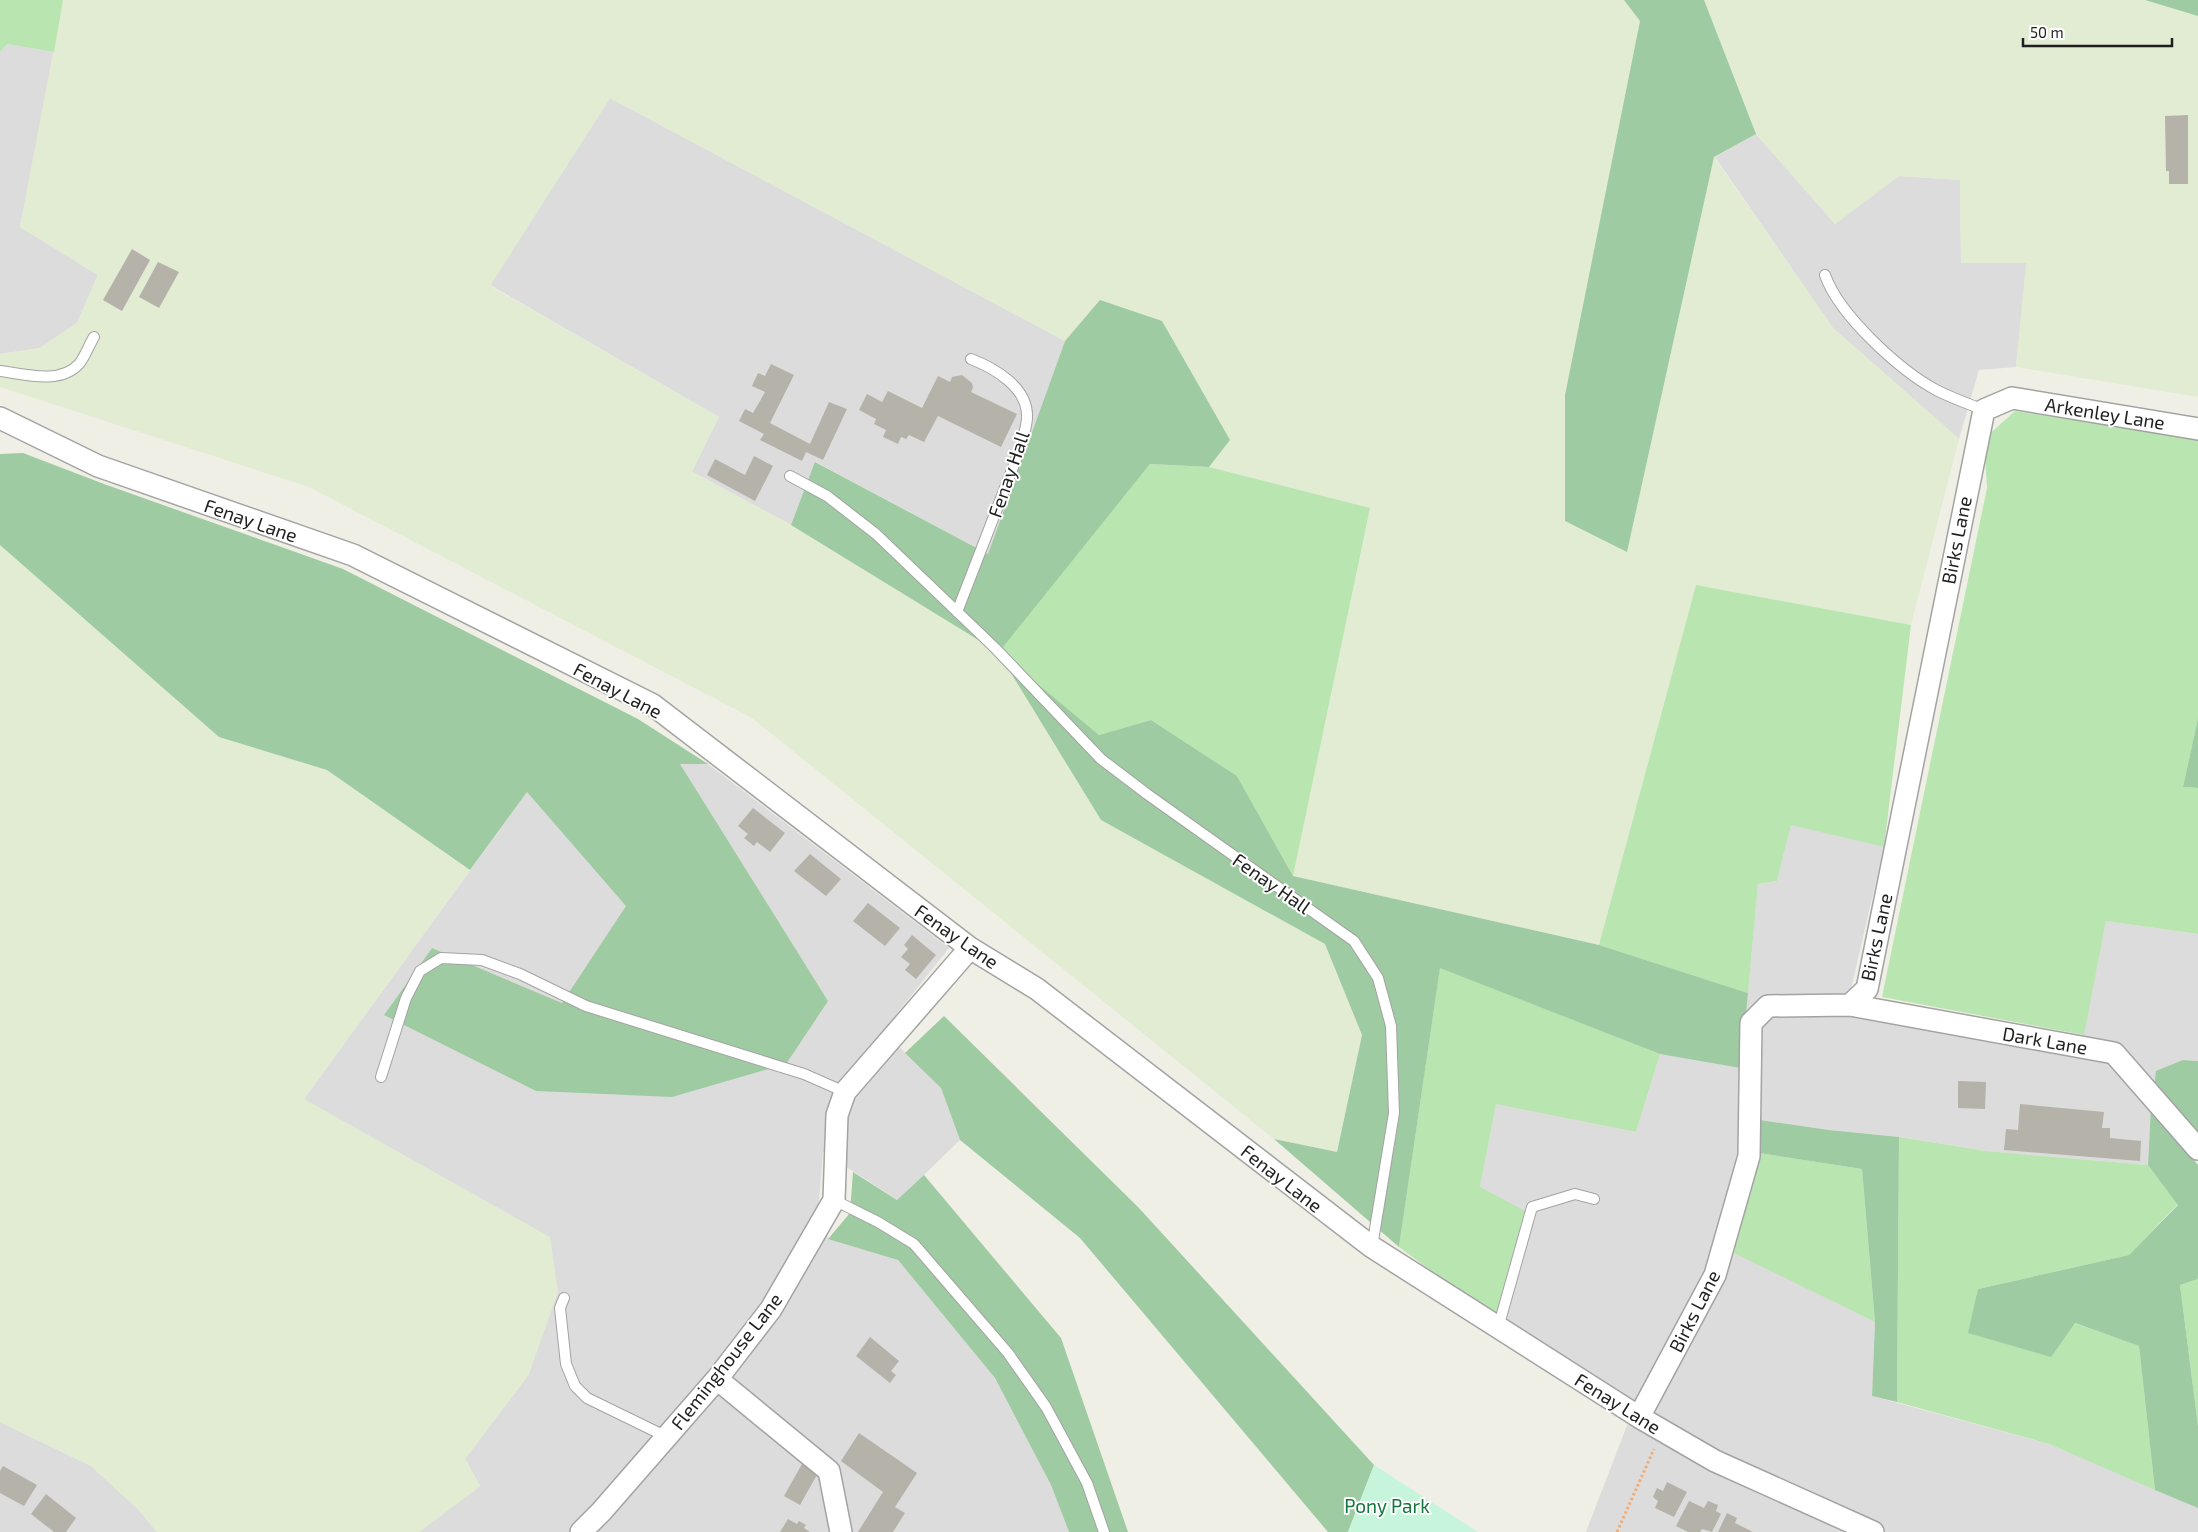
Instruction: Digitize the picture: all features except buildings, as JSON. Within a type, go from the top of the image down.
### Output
[{"type":"street","name":"Arkenley Lane","points":[[1984,410],[2012,398],[2198,429]]},
{"type":"street","name":"Birks Lane","points":[[1639,1417],[1715,1275],[1749,1156],[1751,1023],[1768,1006],[1850,1005],[1867,989],[1984,410]]},
{"type":"street","name":"Fenay Lane","points":[[0,418],[98,466],[353,555],[653,706],[970,948],[1037,989],[1372,1247],[1639,1417],[1715,1462],[1873,1532]]},
{"type":"street","name":"Fleminghouse Lane","points":[[582,1532],[602,1512],[717,1379],[771,1309],[834,1200],[837,1115],[844,1092],[970,948]]},
{"type":"street","name":"Dark Lane","points":[[1850,1005],[2114,1052],[2198,1149]]},
{"type":"street","points":[[717,1379],[828,1471],[841,1532]]},
{"type":"lane","points":[[1825,275],[1828,285],[1848,314],[1895,362],[1937,390],[1984,410]]},
{"type":"lane","points":[[0,371],[49,377],[70,371],[79,364],[94,337]]},
{"type":"lane","name":"Fenay Hall","points":[[957,612],[1022,444],[1027,416],[1023,400],[1004,375],[971,359]]},
{"type":"lane","name":"Fenay Hall","points":[[790,476],[827,496],[876,534],[995,648],[1101,759],[1154,799],[1354,941],[1378,978],[1391,1026],[1394,1113],[1372,1247]]},
{"type":"lane","points":[[382,1077],[406,998],[420,971],[441,958],[482,960],[520,974],[586,1006],[804,1074],[844,1092]]},
{"type":"lane","points":[[1498,1328],[1532,1207],[1575,1194],[1594,1199]]},
{"type":"lane","points":[[834,1200],[878,1222],[914,1244],[1008,1353],[1046,1408],[1082,1475],[1104,1532]]},
{"type":"lane","points":[[564,1298],[560,1308],[566,1364],[576,1386],[588,1398],[667,1437]]},
{"type":"path","points":[[1617,1532],[1662,1430]]},
{"type":"shaded area","points":[[7,44],[54,52],[20,227],[98,275],[77,323],[40,348],[0,354],[0,52]]},
{"type":"shaded area","points":[[610,98],[1065,341],[988,554],[816,462],[791,525],[691,471],[719,417],[490,285]]},
{"type":"shaded area","points":[[1756,134],[1835,224],[1899,176],[1960,180],[1961,263],[2027,263],[2016,367],[1979,370],[1959,439],[1833,328],[1715,157]]},
{"type":"shaded area","points":[[679,764],[708,764],[949,948],[883,1031],[941,1088],[960,1140],[898,1200],[823,1152],[819,1202],[828,1238],[898,1260],[995,1378],[1051,1485],[1069,1532],[419,1532],[480,1486],[465,1459],[529,1374],[304,1099],[527,792],[627,906],[562,1003],[432,948],[384,1015],[828,1001]]},
{"type":"shaded area","points":[[1791,824],[1884,847],[1850,993],[1860,1015],[2003,1045],[2079,1056],[2106,921],[2198,934],[2198,1061],[2183,1060],[2151,1106],[2148,1165],[1986,1151],[1899,1137],[1829,1130],[1760,1120],[1730,1250],[1875,1322],[1872,1396],[2049,1444],[2198,1508],[2198,1532],[1586,1532],[1636,1402],[1500,1322],[1480,1187],[1496,1103],[1636,1132],[1660,1054],[1741,1067],[1758,884],[1777,881]]},
{"type":"shaded area","points":[[0,1422],[91,1466],[138,1509],[157,1532],[0,1532]]},
{"type":"green space","points":[[0,0],[63,0],[54,52],[7,44],[0,52]]},
{"type":"green space","points":[[63,0],[1624,0],[1640,21],[1565,395],[1565,521],[1627,551],[1714,157],[1833,328],[1959,439],[1911,625],[1696,585],[1599,945],[1293,876],[1370,508],[1209,467],[1230,440],[1100,301],[1065,341],[610,98],[490,286],[719,417],[692,472],[791,525],[998,652],[1101,820],[1325,944],[1362,1035],[1337,1152],[1274,1139],[752,718],[309,487],[0,387],[0,354],[40,348],[77,323],[98,275],[20,227]]},
{"type":"green space","points":[[1624,0],[1704,0],[1756,134],[1714,157],[1627,552],[1565,521],[1565,395],[1640,21]]},
{"type":"green space","points":[[1704,0],[2145,0],[2198,16],[2198,397],[2016,367],[2026,263],[1961,263],[1960,180],[1899,176],[1835,224],[1756,134]]},
{"type":"green space","points":[[2145,0],[2198,0],[2198,16]]},
{"type":"green space","points":[[1100,300],[1162,321],[1230,440],[1209,467],[1150,464],[999,652],[1099,735],[1151,720],[1237,776],[1293,876],[1599,945],[1748,993],[1741,1068],[1660,1054],[1440,968],[1399,1247],[1274,1139],[1337,1152],[1362,1035],[1325,944],[1101,820],[998,652],[791,525],[815,462],[988,554],[1065,341]]},
{"type":"green space","points":[[2015,411],[2198,439],[2198,718],[2183,787],[2198,788],[2198,934],[2106,921],[2084,1035],[1882,997],[1987,488],[1984,439]]},
{"type":"green space","points":[[23,453],[104,484],[343,569],[638,719],[708,764],[680,764],[828,1001],[786,1064],[672,1097],[536,1091],[384,1015],[432,948],[562,1003],[626,906],[527,792],[470,870],[327,770],[219,737],[0,545],[0,454]]},
{"type":"green space","points":[[1150,464],[1209,467],[1370,508],[1293,876],[1237,776],[1151,720],[1099,735],[998,652]]},
{"type":"green space","points":[[0,545],[219,737],[327,770],[470,870],[304,1099],[550,1237],[558,1292],[529,1374],[465,1459],[480,1486],[419,1532],[157,1532],[138,1509],[91,1466],[0,1422]]},
{"type":"green space","points":[[1696,585],[1911,625],[1884,847],[1791,825],[1777,881],[1758,884],[1748,993],[1599,945]]},
{"type":"green space","points":[[2198,718],[2198,788],[2183,787]]},
{"type":"green space","points":[[1440,967],[1660,1054],[1636,1132],[1496,1104],[1480,1187],[1527,1212],[1500,1322],[1399,1247]]},
{"type":"green space","points":[[944,1016],[1138,1207],[1374,1465],[1348,1532],[1328,1532],[1080,1238],[960,1140],[941,1088],[905,1053]]},
{"type":"green space","points":[[2183,1060],[2198,1061],[2198,1139],[2154,1087],[2156,1071]]},
{"type":"green space","points":[[2151,1106],[2198,1165],[2198,1279],[2180,1285],[2198,1426],[2198,1508],[2155,1490],[2139,1346],[2075,1323],[2051,1357],[1968,1333],[1978,1289],[2129,1255],[2178,1205],[2148,1165]]},
{"type":"green space","points":[[1760,1120],[1829,1130],[1899,1137],[1897,1402],[1872,1396],[1875,1322],[1862,1169],[1759,1153]]},
{"type":"green space","points":[[1899,1137],[1986,1151],[2148,1165],[2178,1204],[2129,1255],[1978,1289],[2139,1346],[2155,1490],[2049,1444],[1897,1402]]},
{"type":"green space","points":[[1759,1153],[1862,1169],[1875,1322],[1730,1251]]},
{"type":"green space","points":[[853,1172],[897,1200],[924,1175],[1061,1338],[1128,1532],[1069,1532],[1051,1485],[995,1378],[898,1260],[828,1239],[850,1213]]},
{"type":"green space","points":[[2198,1279],[2198,1426],[2180,1285]]},
{"type":"green space","name":"Pony Park","points":[[1374,1465],[1478,1532],[1348,1532]]}]
